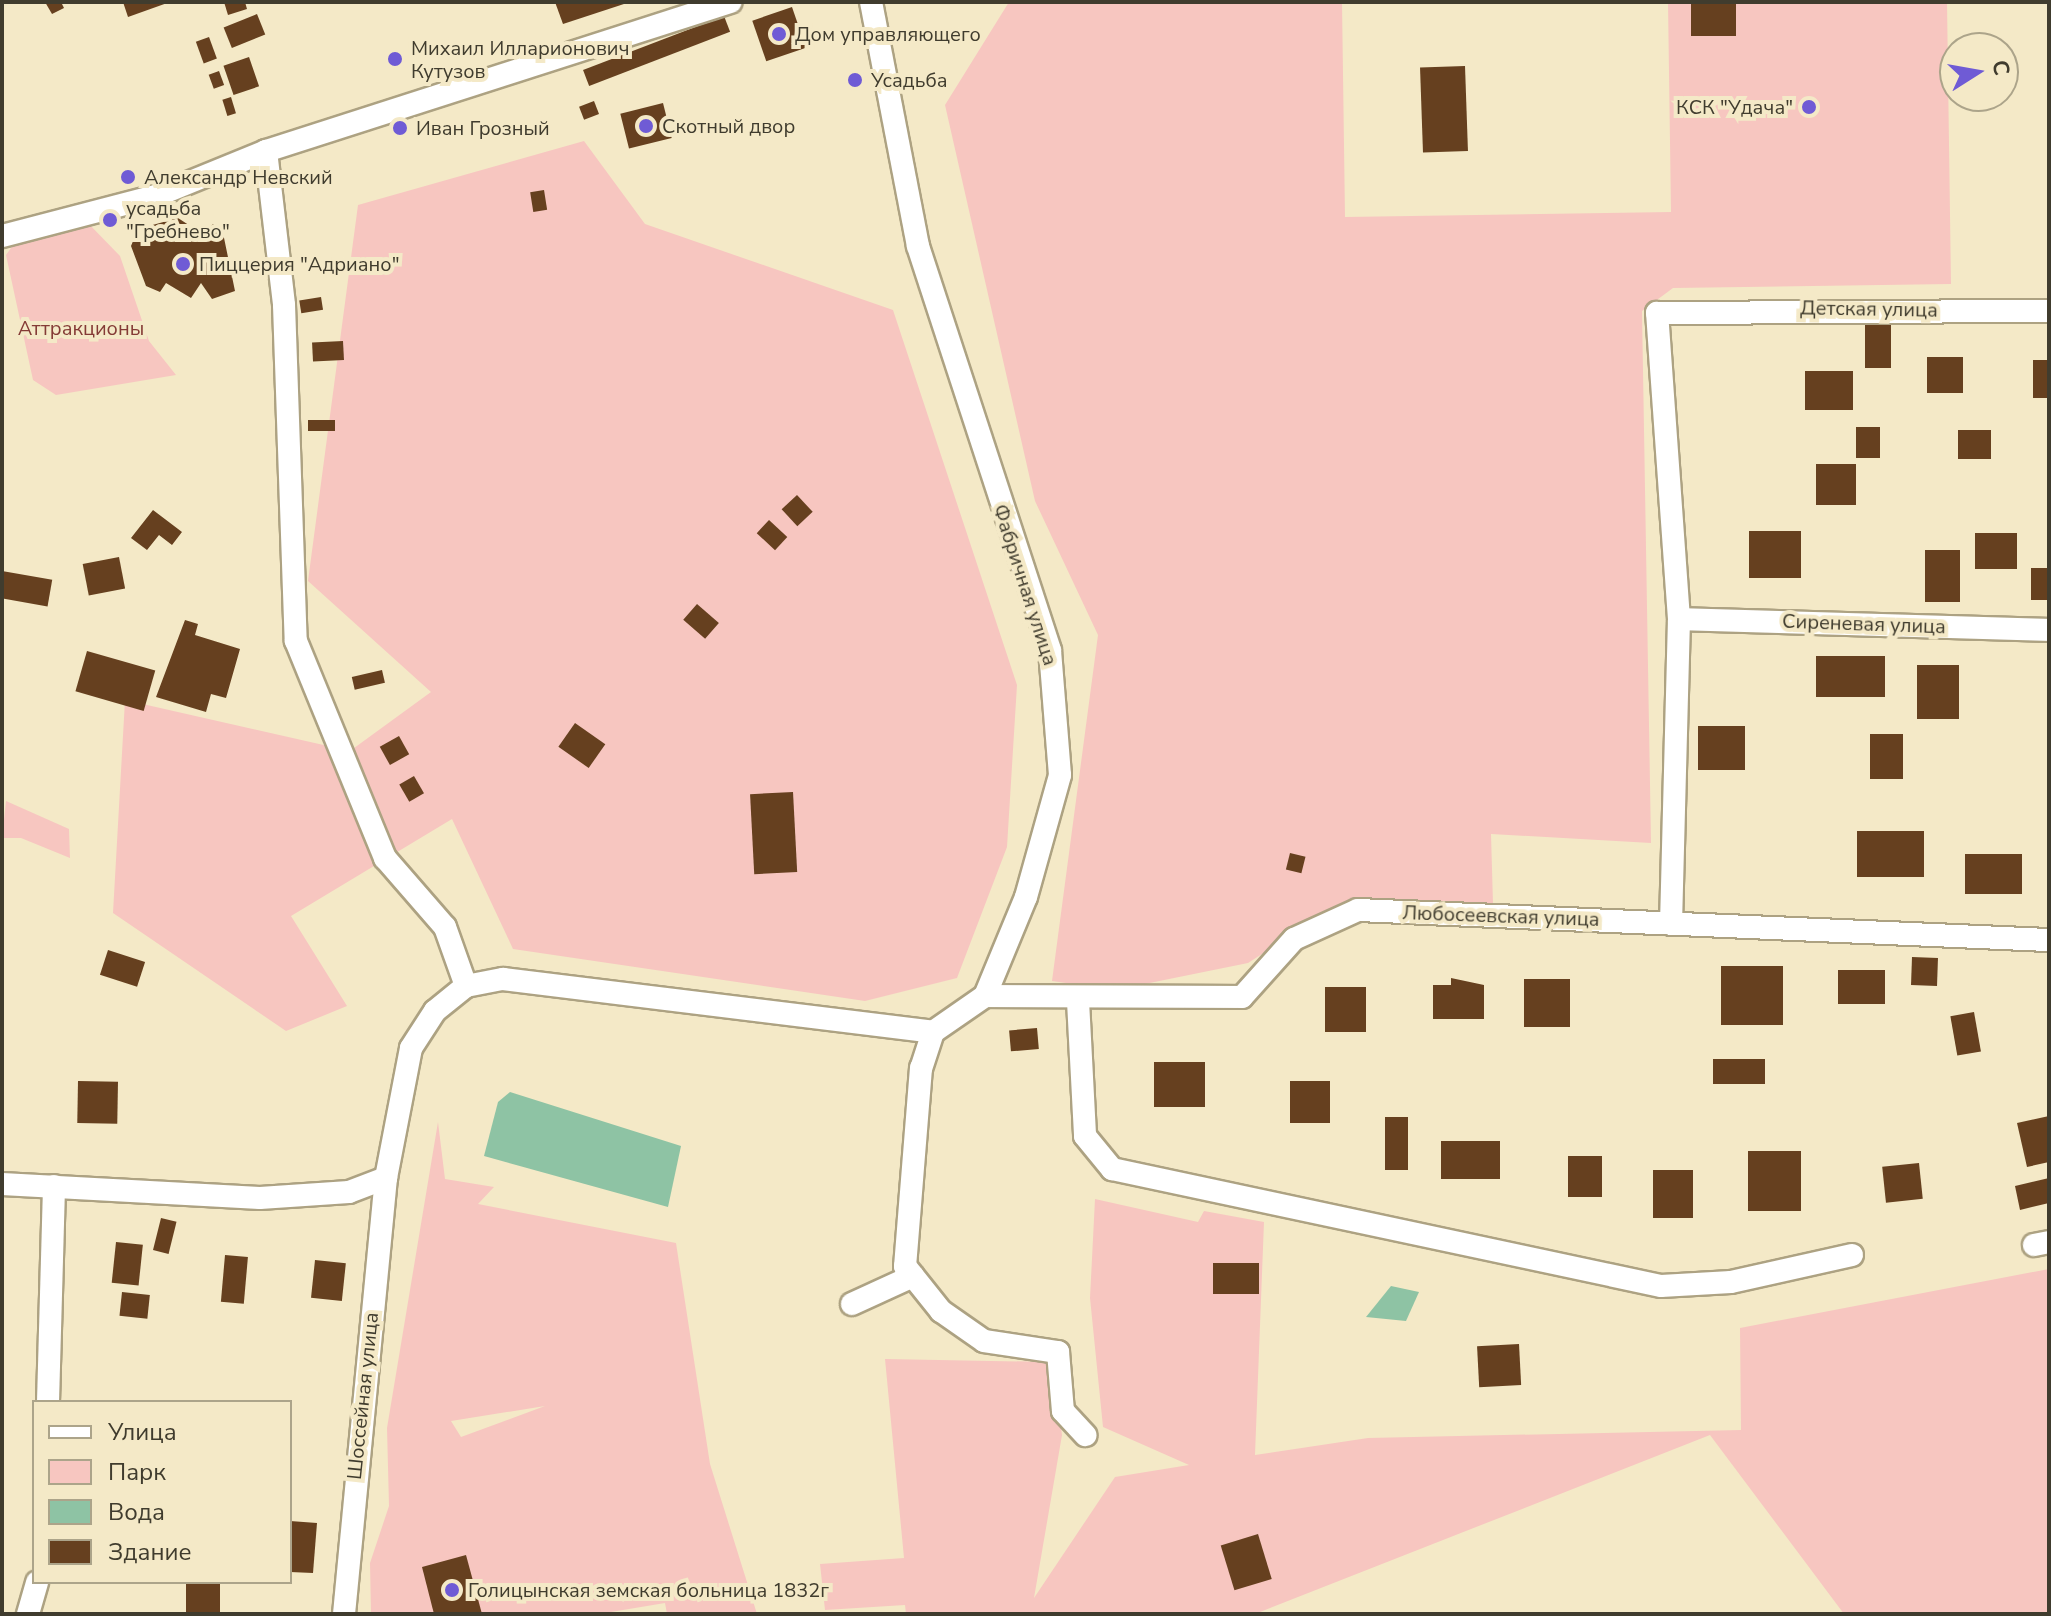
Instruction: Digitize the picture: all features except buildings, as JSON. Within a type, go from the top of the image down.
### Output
[{"type":"street","points":[[2,236],[156,196],[266,151],[731,2]]},
{"type":"street","name":"Фабричная улица","points":[[871,2],[918,246],[1050,650],[1059,714],[1060,775],[1045,837],[985,996]]},
{"type":"street","points":[[266,151],[284,305],[296,641],[385,858],[445,927],[466,986]]},
{"type":"street","name":"Детская улица","points":[[1679,619],[1657,313],[1688,307],[2049,311]]},
{"type":"street","points":[[1671,924],[1679,619]]},
{"type":"street","name":"Сиреневая улица","points":[[1679,619],[2049,630]]},
{"type":"street","name":"Любосеевская улица","points":[[985,996],[1078,1001],[1242,997],[1294,939],[1358,910],[2049,940]]},
{"type":"street","points":[[2,1184],[260,1198],[349,1192],[386,1178],[411,1048],[435,1011],[466,986],[503,979],[563,981],[933,1032]]},
{"type":"street","points":[[985,996],[933,1032],[921,1068],[905,1266],[941,1311],[984,1341],[1058,1352],[1063,1411],[1085,1435]]},
{"type":"street","points":[[1078,1001],[1085,1136],[1112,1169],[1661,1286],[1731,1282],[1852,1255]]},
{"type":"street","name":"Шоссейная улица","points":[[344,1614],[386,1178]]},
{"type":"street","points":[[48,1400],[54,1186]]},
{"type":"street","points":[[852,1304],[913,1276]]},
{"type":"street","points":[[28,1614],[36,1584]]},
{"type":"green space","points":[[1009,2],[1342,2],[1345,217],[1671,212],[1668,2],[1947,2],[1947,32],[1939,32],[1939,112],[1949,112],[1951,284],[1673,288],[1642,311],[1651,843],[1491,834],[1493,904],[1339,904],[1248,963],[1115,990],[1052,981],[1098,635],[1035,501],[945,105]]},
{"type":"green space","points":[[584,141],[645,224],[893,310],[1017,685],[1007,847],[957,978],[865,1001],[513,949],[452,819],[291,916],[347,1006],[286,1031],[113,913],[125,700],[350,751],[431,692],[308,581],[358,205]]},
{"type":"green space","name":"Аттракционы","points":[[87,222],[120,256],[149,341],[176,375],[56,395],[33,380],[6,255],[16,241]]},
{"type":"green space","points":[[6,801],[69,829],[70,858],[21,838],[2,838]]},
{"type":"green space","points":[[438,1122],[445,1179],[494,1187],[478,1204],[676,1243],[710,1464],[757,1614],[667,1614],[665,1603],[599,1614],[371,1614],[370,1563],[389,1506],[387,1428]],"holes":[[[545,1406],[461,1437],[451,1421]]]},
{"type":"green space","points":[[1095,1199],[1198,1222],[1204,1211],[1264,1222],[1255,1455],[1368,1438],[1741,1430],[1740,1328],[2049,1269],[2049,1614],[1844,1614],[1710,1435],[1255,1614],[906,1614],[905,1605],[825,1610],[820,1564],[904,1558],[885,1359],[1052,1362],[1062,1435],[1034,1598],[1115,1477],[1189,1465],[1103,1427],[1090,1298]]},
{"type":"water","points":[[510,1092],[681,1146],[668,1207],[484,1156],[498,1102]]},
{"type":"water","points":[[1391,1286],[1419,1292],[1406,1321],[1366,1317]]},
{"type":"place","name":"Дом управляющего","points":[[779,34]]},
{"type":"place","name":"Михаил Илларионович Кутузов","points":[[395,59]]},
{"type":"place","name":"Усадьба","points":[[855,80]]},
{"type":"place","name":"КСК \"Удача\"","points":[[1809,107]]},
{"type":"place","name":"Скотный двор","points":[[646,126]]},
{"type":"place","name":"Иван Грозный","points":[[400,128]]},
{"type":"place","name":"Александр Невский","points":[[128,177]]},
{"type":"place","name":"усадьба \"Гребнево\"","points":[[110,220]]},
{"type":"place","name":"Пиццерия \"Адриано\"","points":[[183,264]]},
{"type":"place","name":"Голицынская земская больница 1832г","points":[[452,1590]]}]
